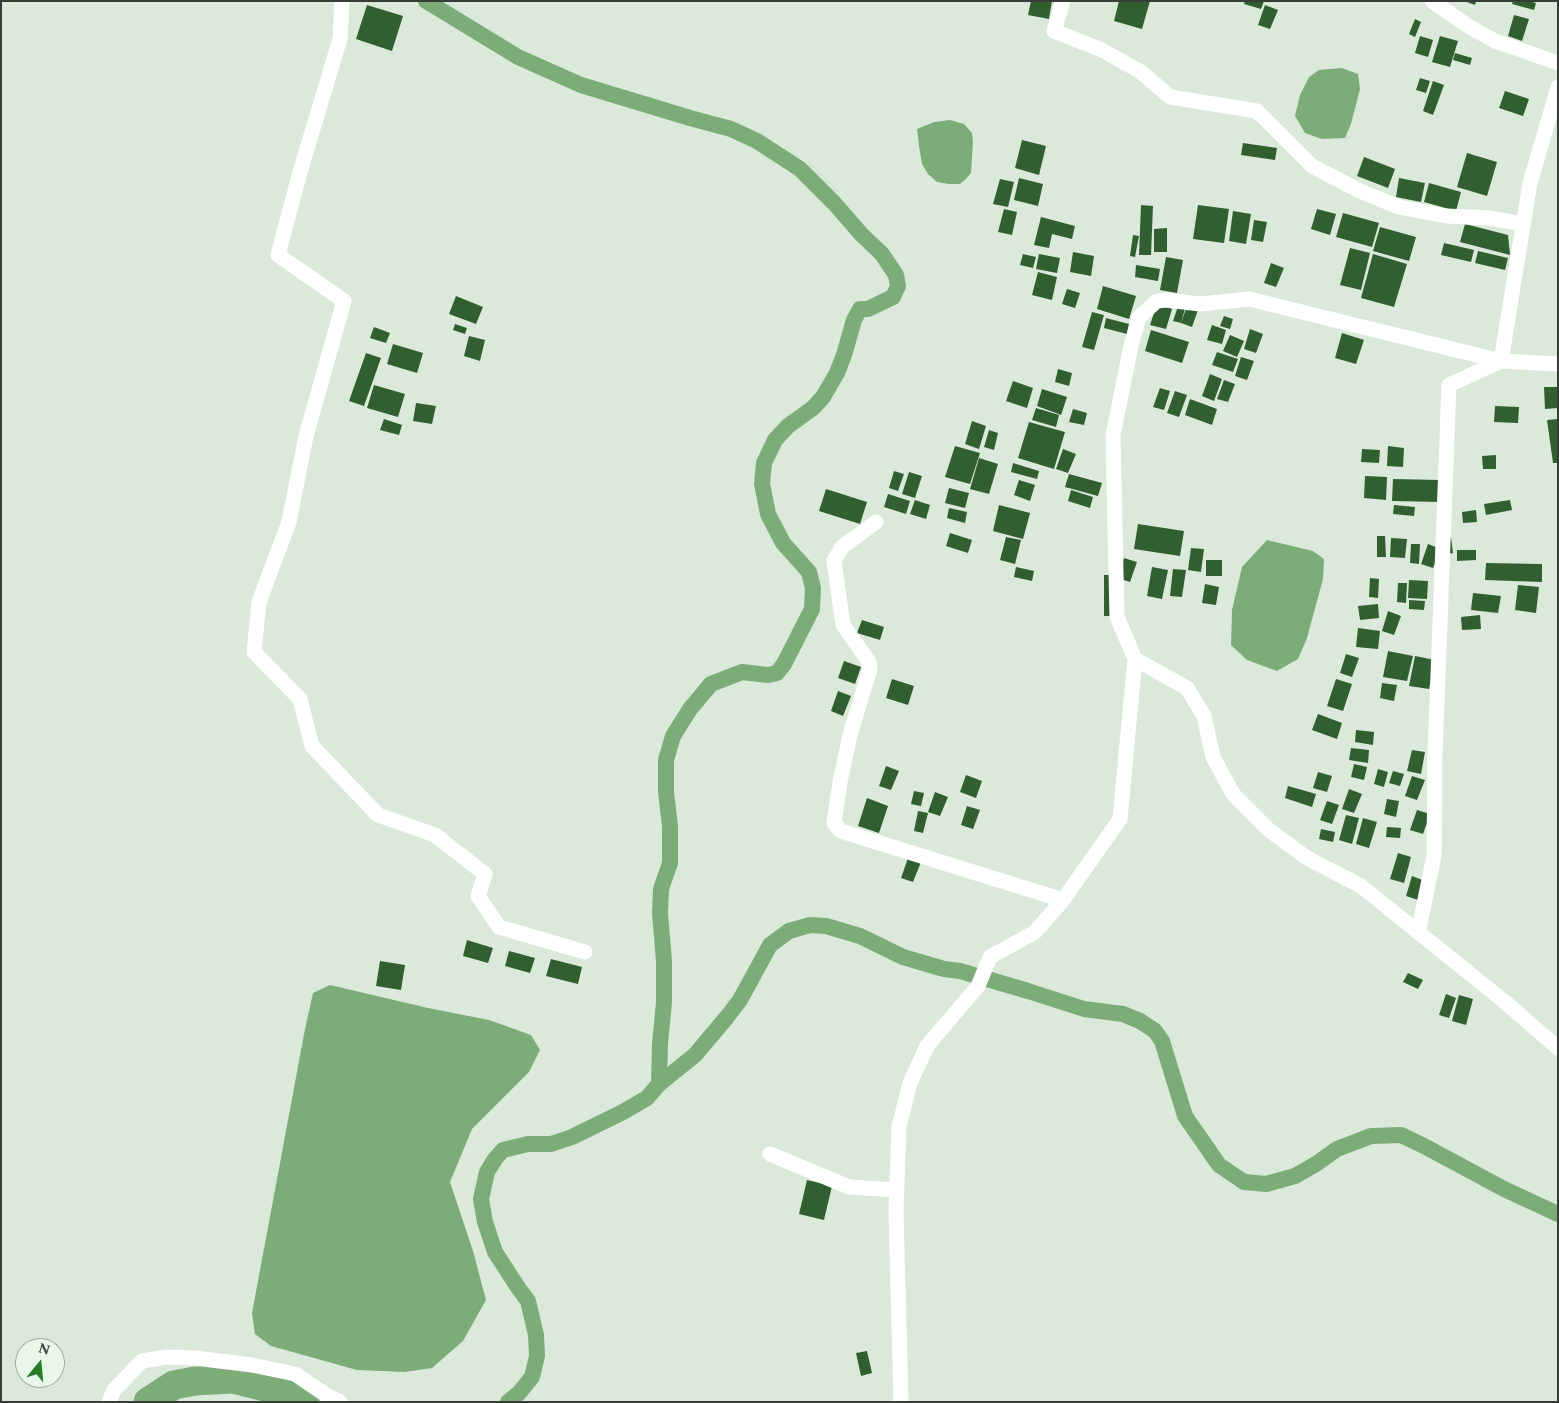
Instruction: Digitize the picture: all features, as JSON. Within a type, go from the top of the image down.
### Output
[{"type":"street","points":[[342,1],[340,39],[300,172],[278,255],[344,301],[306,436],[288,522],[259,602],[254,652],[300,699],[312,746],[378,814],[435,834],[485,874],[478,896],[499,927],[585,952]]},
{"type":"street","points":[[1063,1],[1054,31],[1102,50],[1141,72],[1170,97],[1257,111],[1312,166],[1360,191],[1399,207],[1446,216],[1489,218],[1523,224]]},
{"type":"street","points":[[1432,1],[1468,26],[1495,41],[1558,63]]},
{"type":"street","points":[[1501,361],[1530,183],[1558,87]]},
{"type":"street","points":[[901,1402],[897,1273],[897,1190],[900,1127],[910,1083],[927,1046],[978,986],[990,957],[1035,932],[1063,900],[1120,819],[1135,659],[1117,617],[1113,435],[1131,346],[1139,317],[1157,301],[1167,300],[1200,304],[1249,299],[1501,361],[1558,364]]},
{"type":"street","points":[[1418,933],[1434,856],[1436,744],[1449,386],[1501,361]]},
{"type":"street","points":[[876,522],[842,547],[834,561],[843,625],[869,662],[870,669],[850,735],[834,823],[841,831],[1063,900]]},
{"type":"street","points":[[1135,659],[1187,688],[1204,716],[1213,757],[1233,794],[1269,830],[1307,858],[1361,886],[1505,1002],[1558,1048]]},
{"type":"street","points":[[770,1154],[850,1187],[897,1190]]},
{"type":"street","points":[[109,1402],[114,1390],[142,1361],[166,1357],[252,1364],[295,1374],[340,1402]]},
{"type":"shaded area","points":[[1342,68],[1358,74],[1360,89],[1351,124],[1345,138],[1322,139],[1305,133],[1295,116],[1300,95],[1309,77],[1319,70]]},
{"type":"shaded area","points":[[950,120],[964,124],[972,133],[971,173],[960,184],[937,182],[928,174],[922,164],[919,146],[917,129],[934,122]]},
{"type":"shaded area","points":[[1267,540],[1313,551],[1324,559],[1323,579],[1307,638],[1298,659],[1277,671],[1247,660],[1231,645],[1232,610],[1242,567]]},
{"type":"shaded area","points":[[330,985],[489,1020],[531,1035],[540,1050],[529,1072],[472,1129],[450,1182],[473,1251],[486,1300],[463,1341],[432,1368],[405,1372],[357,1370],[271,1346],[255,1334],[252,1313],[305,1029],[313,993]]},
{"type":"building","points":[[1031,1],[1052,1],[1049,19],[1028,15]]},
{"type":"building","points":[[1119,1],[1150,1],[1142,29],[1114,21]]},
{"type":"building","points":[[1245,1],[1264,1],[1261,9],[1244,4]]},
{"type":"building","points":[[1464,1],[1476,1],[1475,5]]},
{"type":"building","points":[[1513,1],[1536,3],[1534,10],[1512,4]]},
{"type":"building","points":[[367,5],[403,16],[392,51],[356,39]]},
{"type":"building","points":[[1265,5],[1278,10],[1270,29],[1258,25]]},
{"type":"building","points":[[1514,15],[1529,19],[1522,41],[1508,36]]},
{"type":"building","points":[[1415,19],[1421,22],[1415,37],[1409,34]]},
{"type":"building","points":[[1420,36],[1433,40],[1428,57],[1415,53]]},
{"type":"building","points":[[1440,36],[1458,41],[1450,67],[1432,62]]},
{"type":"building","points":[[1455,53],[1472,58],[1470,65],[1453,60]]},
{"type":"building","points":[[1420,78],[1430,81],[1426,93],[1416,90]]},
{"type":"building","points":[[1433,81],[1444,85],[1433,115],[1423,111]]},
{"type":"building","points":[[1505,91],[1529,99],[1523,116],[1499,108]]},
{"type":"building","points":[[1022,140],[1046,146],[1039,175],[1015,168]]},
{"type":"building","points":[[1243,143],[1277,148],[1275,160],[1241,155]]},
{"type":"building","points":[[1467,153],[1497,162],[1487,196],[1457,187]]},
{"type":"building","points":[[1364,157],[1395,169],[1388,188],[1357,176]]},
{"type":"building","points":[[1019,178],[1043,184],[1038,206],[1014,200]]},
{"type":"building","points":[[1399,178],[1425,183],[1421,202],[1396,197]]},
{"type":"building","points":[[1000,179],[1014,182],[1008,207],[993,204]]},
{"type":"building","points":[[1429,183],[1461,192],[1456,211],[1424,202]]},
{"type":"building","points":[[1141,205],[1153,206],[1151,255],[1139,255]]},
{"type":"building","points":[[1198,205],[1229,209],[1224,243],[1193,239]]},
{"type":"building","points":[[1004,209],[1017,212],[1012,235],[998,232]]},
{"type":"building","points":[[1317,209],[1336,214],[1330,235],[1311,229]]},
{"type":"building","points":[[1233,211],[1251,214],[1246,244],[1229,241]]},
{"type":"building","points":[[1343,213],[1379,223],[1372,247],[1336,237]]},
{"type":"building","points":[[1041,217],[1075,226],[1072,239],[1052,234],[1049,248],[1034,245]]},
{"type":"building","points":[[1254,220],[1267,222],[1263,242],[1251,240]]},
{"type":"building","points":[[1465,224],[1508,235],[1510,255],[1460,242]]},
{"type":"building","points":[[1380,227],[1416,237],[1409,261],[1373,251]]},
{"type":"building","points":[[1167,228],[1167,252],[1154,252],[1154,229]]},
{"type":"building","points":[[1133,235],[1139,236],[1135,257],[1130,256]]},
{"type":"building","points":[[1444,243],[1474,250],[1471,262],[1441,255]]},
{"type":"building","points":[[1350,248],[1370,253],[1361,290],[1340,285]]},
{"type":"building","points":[[1478,251],[1508,258],[1505,270],[1475,263]]},
{"type":"building","points":[[1073,252],[1094,256],[1091,276],[1070,272]]},
{"type":"building","points":[[1023,254],[1036,257],[1033,268],[1020,265]]},
{"type":"building","points":[[1039,254],[1060,258],[1057,273],[1036,269]]},
{"type":"building","points":[[1373,254],[1407,264],[1394,307],[1361,298]]},
{"type":"building","points":[[1166,257],[1183,260],[1177,293],[1160,290]]},
{"type":"building","points":[[1271,263],[1284,268],[1276,287],[1264,283]]},
{"type":"building","points":[[1136,265],[1160,269],[1158,281],[1135,277]]},
{"type":"building","points":[[1038,272],[1057,277],[1052,300],[1032,295]]},
{"type":"building","points":[[1103,286],[1136,296],[1129,319],[1097,309]]},
{"type":"building","points":[[1067,289],[1080,293],[1075,308],[1062,304]]},
{"type":"building","points":[[456,296],[483,307],[476,324],[449,314]]},
{"type":"building","points":[[1179,303],[1186,305],[1181,323],[1173,321]]},
{"type":"building","points":[[1157,304],[1172,309],[1166,329],[1150,325]]},
{"type":"building","points":[[1187,306],[1198,310],[1192,327],[1181,323]]},
{"type":"building","points":[[1092,312],[1104,315],[1094,350],[1082,347]]},
{"type":"building","points":[[1224,316],[1233,319],[1230,329],[1220,326]]},
{"type":"building","points":[[1106,318],[1129,324],[1127,334],[1104,328]]},
{"type":"building","points":[[455,324],[467,328],[465,334],[453,330]]},
{"type":"building","points":[[1212,325],[1226,330],[1222,344],[1207,340]]},
{"type":"building","points":[[374,327],[390,333],[386,343],[370,338]]},
{"type":"building","points":[[1250,329],[1263,334],[1256,353],[1244,349]]},
{"type":"building","points":[[1151,330],[1189,342],[1182,363],[1145,351]]},
{"type":"building","points":[[1342,333],[1364,340],[1356,364],[1335,358]]},
{"type":"building","points":[[1230,335],[1244,341],[1237,357],[1223,351]]},
{"type":"building","points":[[469,336],[485,340],[480,361],[464,356]]},
{"type":"building","points":[[393,344],[423,353],[417,373],[387,364]]},
{"type":"building","points":[[1217,352],[1238,359],[1233,372],[1212,365]]},
{"type":"building","points":[[366,353],[381,358],[364,406],[349,401]]},
{"type":"building","points":[[1241,357],[1254,361],[1247,380],[1235,376]]},
{"type":"building","points":[[1058,369],[1072,373],[1069,386],[1055,382]]},
{"type":"building","points":[[1210,374],[1222,379],[1214,401],[1202,396]]},
{"type":"building","points":[[1224,380],[1235,384],[1228,402],[1217,399]]},
{"type":"building","points":[[1013,381],[1033,388],[1027,408],[1006,401]]},
{"type":"building","points":[[374,385],[405,394],[398,417],[367,408]]},
{"type":"building","points":[[1544,387],[1558,387],[1558,408],[1545,409]]},
{"type":"building","points":[[1160,388],[1170,391],[1164,410],[1153,407]]},
{"type":"building","points":[[1042,389],[1067,397],[1061,415],[1037,406]]},
{"type":"building","points":[[1175,391],[1187,395],[1179,417],[1167,413]]},
{"type":"building","points":[[1190,399],[1217,409],[1212,425],[1185,415]]},
{"type":"building","points":[[416,403],[436,406],[432,424],[413,421]]},
{"type":"building","points":[[1495,406],[1519,407],[1518,423],[1494,422]]},
{"type":"building","points":[[1036,408],[1059,415],[1056,427],[1032,420]]},
{"type":"building","points":[[1073,409],[1087,413],[1084,425],[1069,422]]},
{"type":"building","points":[[384,419],[402,425],[399,435],[380,430]]},
{"type":"building","points":[[1558,419],[1558,463],[1553,463],[1547,420]]},
{"type":"building","points":[[972,421],[986,426],[979,449],[965,444]]},
{"type":"building","points":[[1029,422],[1065,432],[1054,469],[1018,458]]},
{"type":"building","points":[[989,430],[998,433],[994,450],[984,447]]},
{"type":"building","points":[[955,446],[980,453],[970,484],[945,477]]},
{"type":"building","points":[[1388,446],[1404,448],[1403,467],[1387,466]]},
{"type":"building","points":[[1063,449],[1076,454],[1068,473],[1056,469]]},
{"type":"building","points":[[1362,449],[1380,450],[1379,463],[1361,462]]},
{"type":"building","points":[[1496,455],[1496,469],[1483,469],[1482,456]]},
{"type":"building","points":[[979,458],[998,464],[989,494],[970,489]]},
{"type":"building","points":[[1013,463],[1039,471],[1037,479],[1011,472]]},
{"type":"building","points":[[894,471],[904,474],[898,491],[889,488]]},
{"type":"building","points":[[909,472],[922,476],[915,498],[902,494]]},
{"type":"building","points":[[1069,474],[1102,483],[1098,496],[1065,487]]},
{"type":"building","points":[[1365,476],[1387,477],[1386,500],[1364,498]]},
{"type":"building","points":[[1393,479],[1441,480],[1441,502],[1392,501]]},
{"type":"building","points":[[1019,480],[1035,485],[1030,501],[1014,495]]},
{"type":"building","points":[[949,488],[969,493],[965,508],[945,503]]},
{"type":"building","points":[[826,489],[867,502],[860,524],[819,511]]},
{"type":"building","points":[[1071,490],[1093,497],[1090,508],[1068,501]]},
{"type":"building","points":[[888,494],[910,501],[906,514],[884,507]]},
{"type":"building","points":[[915,500],[930,505],[926,519],[910,514]]},
{"type":"building","points":[[1510,500],[1512,510],[1486,515],[1484,504]]},
{"type":"building","points":[[999,505],[1030,513],[1023,539],[993,531]]},
{"type":"building","points":[[1394,505],[1415,507],[1414,516],[1393,514]]},
{"type":"building","points":[[949,508],[967,512],[965,523],[947,518]]},
{"type":"building","points":[[1476,510],[1477,522],[1463,523],[1462,512]]},
{"type":"building","points":[[1138,524],[1184,531],[1180,556],[1134,549]]},
{"type":"building","points":[[950,533],[972,540],[968,553],[946,546]]},
{"type":"building","points":[[1377,536],[1385,536],[1386,557],[1377,557]]},
{"type":"building","points":[[1006,537],[1021,540],[1015,564],[1000,560]]},
{"type":"building","points":[[1451,537],[1453,553],[1446,554],[1444,538]]},
{"type":"building","points":[[1391,538],[1407,539],[1405,558],[1390,557]]},
{"type":"building","points":[[1411,544],[1420,544],[1419,564],[1410,563]]},
{"type":"building","points":[[1428,544],[1441,549],[1433,568],[1421,564]]},
{"type":"building","points":[[1191,548],[1204,549],[1201,572],[1188,570]]},
{"type":"building","points":[[1457,550],[1476,550],[1476,560],[1457,561]]},
{"type":"building","points":[[1124,558],[1137,562],[1130,582],[1118,578]]},
{"type":"building","points":[[1206,560],[1222,560],[1222,576],[1206,576]]},
{"type":"building","points":[[1486,563],[1542,564],[1542,582],[1485,580]]},
{"type":"building","points":[[1016,567],[1034,571],[1032,581],[1014,577]]},
{"type":"building","points":[[1152,567],[1168,570],[1162,599],[1147,596]]},
{"type":"building","points":[[1173,569],[1186,570],[1182,597],[1170,596]]},
{"type":"building","points":[[1104,575],[1114,575],[1113,616],[1104,616]]},
{"type":"building","points":[[1370,578],[1379,579],[1378,598],[1369,597]]},
{"type":"building","points":[[1409,580],[1428,581],[1427,599],[1408,598]]},
{"type":"building","points":[[1398,583],[1407,583],[1406,603],[1397,602]]},
{"type":"building","points":[[1205,584],[1219,587],[1216,605],[1202,603]]},
{"type":"building","points":[[1518,585],[1539,587],[1536,613],[1515,610]]},
{"type":"building","points":[[1473,593],[1501,596],[1498,613],[1471,610]]},
{"type":"building","points":[[1409,600],[1425,601],[1424,610],[1409,609]]},
{"type":"building","points":[[1378,604],[1379,618],[1360,620],[1358,606]]},
{"type":"building","points":[[1388,611],[1401,616],[1394,635],[1382,631]]},
{"type":"building","points":[[1480,615],[1481,629],[1462,630],[1461,617]]},
{"type":"building","points":[[862,620],[884,627],[880,640],[857,633]]},
{"type":"building","points":[[1358,628],[1380,631],[1378,649],[1356,647]]},
{"type":"building","points":[[1388,651],[1413,656],[1407,681],[1383,677]]},
{"type":"building","points":[[1346,654],[1359,658],[1352,677],[1340,673]]},
{"type":"building","points":[[1415,656],[1435,660],[1429,689],[1409,686]]},
{"type":"building","points":[[844,661],[861,667],[855,684],[838,678]]},
{"type":"building","points":[[892,679],[914,686],[908,705],[886,698]]},
{"type":"building","points":[[1336,679],[1352,684],[1343,711],[1327,706]]},
{"type":"building","points":[[1382,683],[1397,685],[1394,701],[1380,698]]},
{"type":"building","points":[[838,691],[851,696],[843,716],[831,711]]},
{"type":"building","points":[[1318,714],[1342,723],[1337,739],[1312,730]]},
{"type":"building","points":[[1356,730],[1374,732],[1373,745],[1355,742]]},
{"type":"building","points":[[1351,748],[1369,750],[1368,763],[1349,760]]},
{"type":"building","points":[[1412,750],[1425,752],[1421,774],[1407,771]]},
{"type":"building","points":[[1354,764],[1367,767],[1364,780],[1351,777]]},
{"type":"building","points":[[886,766],[899,771],[891,790],[879,786]]},
{"type":"building","points":[[1378,769],[1388,772],[1384,787],[1374,784]]},
{"type":"building","points":[[1393,771],[1404,774],[1400,786],[1389,783]]},
{"type":"building","points":[[1318,772],[1332,776],[1327,792],[1313,788]]},
{"type":"building","points":[[966,775],[982,781],[976,798],[960,792]]},
{"type":"building","points":[[1412,776],[1425,780],[1417,800],[1405,796]]},
{"type":"building","points":[[1288,786],[1316,794],[1312,807],[1285,798]]},
{"type":"building","points":[[1349,789],[1362,794],[1354,813],[1342,809]]},
{"type":"building","points":[[914,791],[924,793],[921,806],[911,804]]},
{"type":"building","points":[[935,792],[948,797],[940,816],[928,812]]},
{"type":"building","points":[[867,798],[888,806],[879,833],[858,826]]},
{"type":"building","points":[[1387,799],[1399,801],[1396,817],[1384,814]]},
{"type":"building","points":[[1327,801],[1339,805],[1332,824],[1320,820]]},
{"type":"building","points":[[967,806],[980,810],[973,829],[961,825]]},
{"type":"building","points":[[1417,810],[1430,814],[1423,834],[1410,830]]},
{"type":"building","points":[[918,811],[928,813],[923,833],[914,831]]},
{"type":"building","points":[[1346,815],[1359,818],[1352,844],[1339,840]]},
{"type":"building","points":[[1363,818],[1377,822],[1369,848],[1356,844]]},
{"type":"building","points":[[1387,827],[1401,828],[1400,838],[1386,837]]},
{"type":"building","points":[[1321,829],[1335,832],[1333,842],[1319,839]]},
{"type":"building","points":[[1398,853],[1411,857],[1404,883],[1390,879]]},
{"type":"building","points":[[908,858],[921,862],[913,882],[901,878]]},
{"type":"building","points":[[1412,876],[1425,881],[1418,900],[1406,896]]},
{"type":"building","points":[[467,940],[493,948],[488,963],[463,956]]},
{"type":"building","points":[[509,951],[535,958],[530,973],[505,966]]},
{"type":"building","points":[[551,959],[582,967],[578,984],[546,976]]},
{"type":"building","points":[[380,961],[405,965],[401,990],[376,986]]},
{"type":"building","points":[[1408,973],[1423,980],[1418,989],[1403,982]]},
{"type":"building","points":[[1446,994],[1456,998],[1449,1018],[1439,1015]]},
{"type":"building","points":[[1459,995],[1473,999],[1466,1025],[1452,1021]]},
{"type":"building","points":[[807,1180],[832,1186],[824,1220],[799,1214]]},
{"type":"building","points":[[867,1351],[872,1373],[861,1376],[856,1353]]},
{"type":"waterway","points":[[426,1],[518,57],[581,85],[731,129],[757,141],[800,169],[882,254],[896,275],[898,286],[893,297],[868,309],[860,309],[854,320],[837,373],[823,397],[813,408],[788,426],[775,440],[764,463],[762,484],[768,514],[783,543],[809,572],[813,588],[812,609],[784,664],[777,673],[768,675],[742,672],[711,684],[690,709],[673,736],[666,760],[670,863],[661,889],[660,913],[664,961],[664,1002],[659,1084]]},
{"type":"waterway","points":[[508,1402],[519,1393],[532,1377],[537,1356],[536,1335],[528,1301],[495,1252],[485,1222],[481,1199],[487,1172],[495,1159],[503,1150],[528,1144],[551,1144],[572,1137],[647,1098],[659,1084],[695,1055],[727,1017],[740,1000],[770,945],[789,931],[810,925],[826,926],[860,936],[903,957],[944,969],[960,971],[1084,1009],[1123,1014],[1140,1021],[1155,1031],[1162,1041],[1185,1116],[1219,1165],[1244,1182],[1266,1184],[1295,1176],[1337,1149],[1371,1136],[1401,1135],[1504,1189],[1558,1214]]},
{"type":"waterway","points":[[148,1402],[174,1385],[195,1381],[233,1379],[293,1394],[305,1402]]}]
